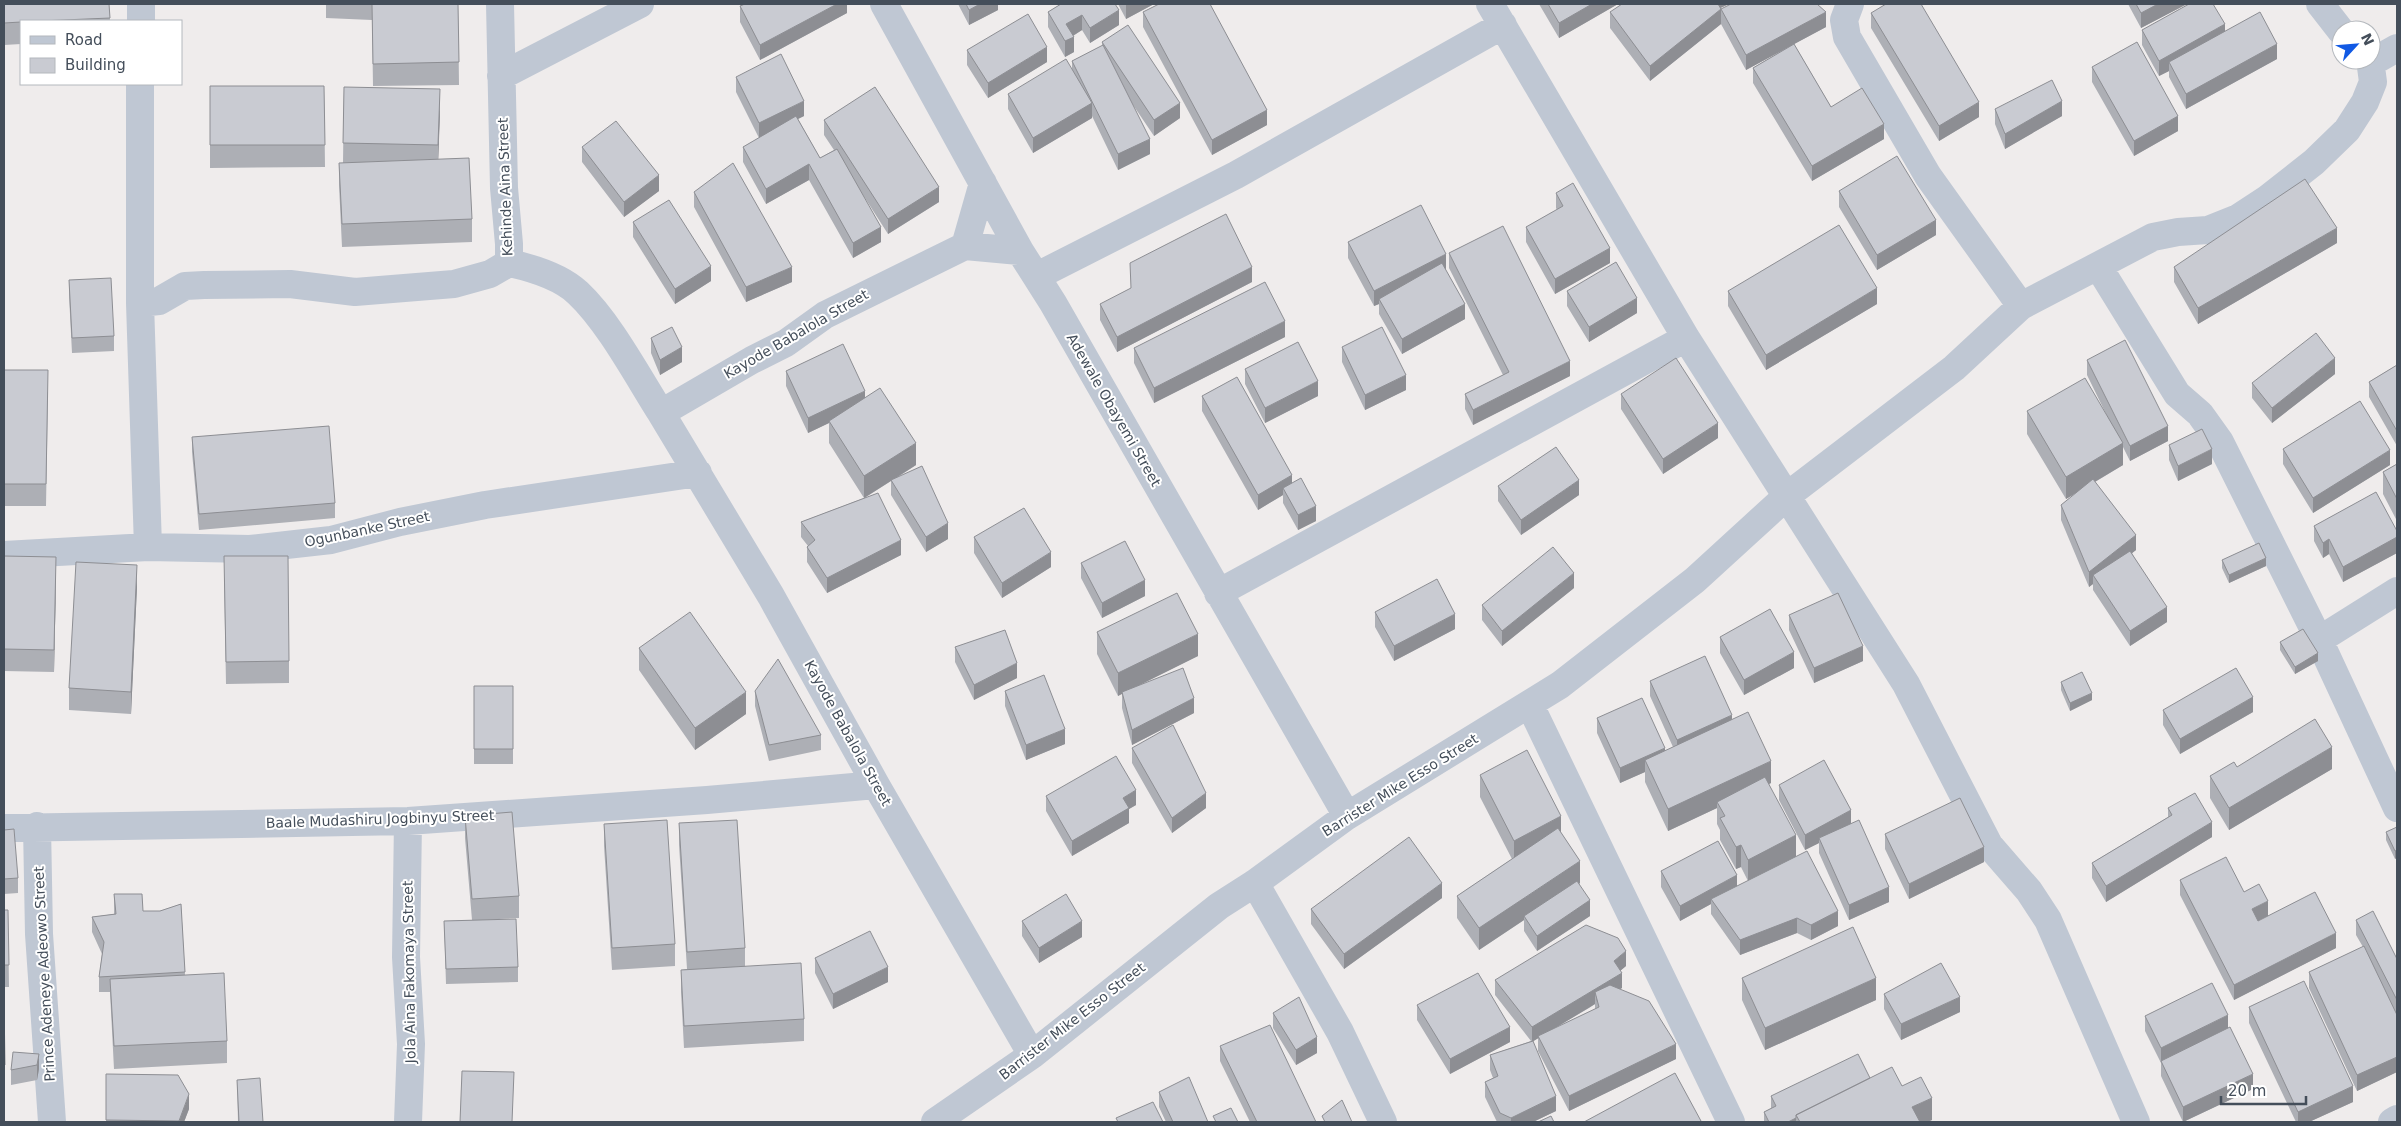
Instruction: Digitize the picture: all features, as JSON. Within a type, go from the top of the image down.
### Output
[{"type":"street","points":[[141,4],[141,20]]},
{"type":"street","name":"Kehinde Aina Street","points":[[140,302],[159,301],[185,286],[290,284],[355,292],[454,284],[490,274],[509,263],[510,244],[504,188],[500,4]]},
{"type":"street","points":[[502,76],[640,4]]},
{"type":"street","name":"Adewale Obayemi Street","points":[[884,4],[1020,251],[1037,276],[1347,816]]},
{"type":"street","points":[[1850,4],[1844,20],[1847,37],[1928,176],[2021,306]]},
{"type":"street","points":[[2320,4],[2332,20]]},
{"type":"street","points":[[1037,276],[1236,175],[1497,14],[1686,338],[1906,684],[1989,845],[2029,892],[2048,920],[2136,1122]]},
{"type":"street","name":"Barrister Mike Esso Street","points":[[934,1122],[1032,1056],[1219,906],[1255,883],[1347,816],[1560,685],[1695,580],[1788,496],[1954,368],[2021,306],[2153,237],[2178,232],[2208,230],[2238,218],[2267,199],[2314,162],[2348,130],[2365,102],[2366,71],[2374,61],[2397,48]]},
{"type":"street","points":[[140,85],[140,302],[148,547]]},
{"type":"street","points":[[983,183],[965,246],[1020,251]]},
{"type":"street","name":"Kayode Babalola Street","points":[[661,413],[752,360],[786,343],[825,315],[965,246]]},
{"type":"street","name":"Kayode Babalola Street","points":[[509,263],[533,268],[578,292],[597,314],[661,413],[771,596],[876,785],[1032,1056]]},
{"type":"street","points":[[2098,266],[2176,394],[2200,414],[2220,442],[2319,640],[2397,808]]},
{"type":"street","points":[[1218,593],[1686,338]]},
{"type":"street","name":"Ogunbanke Street","points":[[4,554],[148,547],[250,549],[331,540],[400,522],[484,505],[698,473]]},
{"type":"street","points":[[2319,640],[2397,591]]},
{"type":"street","points":[[1530,705],[1731,1122]]},
{"type":"street","name":"Baale Mudashiru Jogbinyu Street","points":[[4,828],[408,821],[708,800],[876,785]]},
{"type":"street","name":"Jola Aina Fakomaya Street","points":[[408,821],[406,957],[411,1044],[408,1122]]},
{"type":"street","name":"Prince Adeneye Adeowo Street","points":[[37,826],[39,934],[52,1122]]},
{"type":"street","points":[[1255,883],[1340,1032],[1383,1122]]},
{"type":"street","points":[[2392,1122],[2397,1119]]},
{"type":"building","points":[[4,4],[109,4],[110,18],[20,20],[20,22],[4,23]]},
{"type":"building","points":[[372,4],[458,4],[459,62],[373,64]]},
{"type":"building","points":[[745,4],[837,4],[760,45],[740,6]]},
{"type":"building","points":[[966,4],[980,4],[969,10]]},
{"type":"building","points":[[1061,4],[1115,4],[1119,10],[1090,28],[1082,15],[1066,24],[1074,37],[1065,41],[1048,12]]},
{"type":"building","points":[[1159,4],[1210,4],[1267,110],[1212,140],[1143,12]]},
{"type":"building","points":[[1548,4],[1592,4],[1559,23]]},
{"type":"building","points":[[1622,4],[1718,4],[1721,9],[1650,66],[1610,12]]},
{"type":"building","points":[[1731,4],[1817,4],[1826,12],[1746,55],[1721,9]]},
{"type":"building","points":[[1886,4],[1921,4],[1979,102],[1939,126],[1871,13]]},
{"type":"building","points":[[2136,4],[2158,4],[2141,13]]},
{"type":"building","points":[[2189,4],[2213,4],[2225,24],[2159,61],[2142,30]]},
{"type":"building","points":[[2260,12],[2277,44],[2186,94],[2169,62]]},
{"type":"building","points":[[1028,14],[1047,47],[988,83],[967,50]]},
{"type":"building","points":[[1128,25],[1180,103],[1154,120],[1102,42]]},
{"type":"building","points":[[2137,42],[2178,116],[2134,141],[2092,67]]},
{"type":"building","points":[[1794,44],[1831,107],[1862,88],[1884,124],[1812,166],[1753,68]]},
{"type":"building","points":[[1103,45],[1150,139],[1118,154],[1072,61]]},
{"type":"building","points":[[781,54],[804,101],[759,123],[736,77]]},
{"type":"building","points":[[1066,59],[1092,103],[1033,138],[1008,94]]},
{"type":"building","points":[[2052,80],[2062,101],[2005,134],[1995,109]]},
{"type":"building","points":[[210,86],[324,86],[325,145],[210,145]]},
{"type":"building","points":[[344,87],[440,89],[438,145],[343,143]]},
{"type":"building","points":[[875,87],[939,187],[888,219],[824,120]]},
{"type":"building","points":[[796,116],[820,158],[837,149],[881,227],[853,243],[809,164],[766,189],[743,147]]},
{"type":"building","points":[[616,121],[659,175],[624,202],[582,147]]},
{"type":"building","points":[[1897,156],[1936,220],[1877,255],[1839,191]]},
{"type":"building","points":[[469,158],[472,219],[342,224],[339,163]]},
{"type":"building","points":[[733,163],[792,267],[746,287],[694,192]]},
{"type":"building","points":[[2305,179],[2337,228],[2198,308],[2174,267]]},
{"type":"building","points":[[1573,183],[1610,248],[1555,279],[1526,227],[1563,206],[1556,193]]},
{"type":"building","points":[[669,200],[711,266],[675,289],[633,222]]},
{"type":"building","points":[[1421,205],[1446,254],[1374,291],[1348,242]]},
{"type":"building","points":[[1226,214],[1252,267],[1117,337],[1100,304],[1131,288],[1130,263]]},
{"type":"building","points":[[1839,225],[1877,288],[1766,355],[1728,291]]},
{"type":"building","points":[[1503,226],[1570,361],[1473,410],[1465,394],[1509,372],[1449,253]]},
{"type":"building","points":[[1616,262],[1637,298],[1589,327],[1567,291]]},
{"type":"building","points":[[1442,263],[1465,304],[1402,339],[1379,299]]},
{"type":"building","points":[[111,278],[114,336],[72,338],[69,280]]},
{"type":"building","points":[[1265,282],[1285,321],[1154,388],[1134,348]]},
{"type":"building","points":[[672,327],[682,347],[660,360],[651,338]]},
{"type":"building","points":[[1382,327],[1406,375],[1365,395],[1342,347]]},
{"type":"building","points":[[2316,333],[2335,358],[2272,408],[2252,383]]},
{"type":"building","points":[[2125,340],[2168,426],[2130,446],[2087,360]]},
{"type":"building","points":[[1298,342],[1318,381],[1265,408],[1245,369]]},
{"type":"building","points":[[843,344],[865,391],[808,418],[786,371]]},
{"type":"building","points":[[1676,358],[1718,423],[1663,459],[1621,394]]},
{"type":"building","points":[[2397,365],[2397,431],[2369,382]]},
{"type":"building","points":[[4,370],[48,370],[46,484],[4,484]]},
{"type":"building","points":[[1237,377],[1292,475],[1258,495],[1202,396]]},
{"type":"building","points":[[2085,378],[2123,443],[2066,477],[2027,411]]},
{"type":"building","points":[[880,388],[916,443],[864,476],[829,421]]},
{"type":"building","points":[[2360,401],[2390,450],[2313,498],[2283,449]]},
{"type":"building","points":[[329,426],[335,503],[199,514],[192,437]]},
{"type":"building","points":[[2202,429],[2212,449],[2178,466],[2169,445]]},
{"type":"building","points":[[1556,447],[1579,480],[1521,520],[1498,486]]},
{"type":"building","points":[[2397,464],[2397,499],[2383,472]]},
{"type":"building","points":[[922,466],[948,523],[926,537],[891,480]]},
{"type":"building","points":[[1301,478],[1316,506],[1298,515],[1283,488]]},
{"type":"building","points":[[2093,479],[2136,535],[2089,572],[2061,505]]},
{"type":"building","points":[[2376,492],[2397,531],[2397,537],[2343,567],[2329,539],[2323,543],[2314,526]]},
{"type":"building","points":[[878,493],[901,540],[827,578],[807,547],[815,540],[801,522]]},
{"type":"building","points":[[1024,508],[1051,552],[1002,583],[974,537]]},
{"type":"building","points":[[1125,541],[1145,580],[1102,603],[1081,563]]},
{"type":"building","points":[[2259,543],[2266,558],[2229,575],[2222,560]]},
{"type":"building","points":[[1553,547],[1574,573],[1502,631],[1482,605]]},
{"type":"building","points":[[2130,551],[2167,607],[2130,631],[2093,575]]},
{"type":"building","points":[[4,556],[56,557],[54,650],[4,649]]},
{"type":"building","points":[[224,556],[288,556],[289,661],[226,662]]},
{"type":"building","points":[[76,562],[137,565],[131,692],[69,688]]},
{"type":"building","points":[[1437,579],[1455,614],[1394,646],[1375,612]]},
{"type":"building","points":[[1177,593],[1198,634],[1118,673],[1097,632]]},
{"type":"building","points":[[1838,593],[1863,646],[1814,668],[1789,615]]},
{"type":"building","points":[[1770,609],[1794,652],[1744,680],[1720,637]]},
{"type":"building","points":[[690,612],[746,692],[695,728],[639,648]]},
{"type":"building","points":[[2303,629],[2318,653],[2295,667],[2280,642]]},
{"type":"building","points":[[1005,630],[1017,663],[974,685],[955,647]]},
{"type":"building","points":[[1705,656],[1732,715],[1677,740],[1650,681]]},
{"type":"building","points":[[778,659],[821,735],[769,745],[755,691]]},
{"type":"building","points":[[1183,668],[1194,698],[1132,730],[1122,692]]},
{"type":"building","points":[[2236,668],[2253,697],[2180,739],[2163,710]]},
{"type":"building","points":[[2082,672],[2092,693],[2070,703],[2061,682]]},
{"type":"building","points":[[1044,675],[1065,729],[1026,745],[1005,691]]},
{"type":"building","points":[[474,686],[513,686],[513,749],[474,749]]},
{"type":"building","points":[[1642,698],[1665,748],[1620,768],[1597,718]]},
{"type":"building","points":[[1748,712],[1771,761],[1668,809],[1645,760]]},
{"type":"building","points":[[2315,719],[2332,747],[2229,808],[2210,776],[2234,762],[2237,767]]},
{"type":"building","points":[[1173,725],[1206,793],[1172,818],[1132,748]]},
{"type":"building","points":[[1527,750],[1561,816],[1514,841],[1480,775]]},
{"type":"building","points":[[1116,756],[1136,790],[1123,798],[1129,808],[1072,841],[1046,796]]},
{"type":"building","points":[[1824,760],[1851,810],[1805,835],[1779,785]]},
{"type":"building","points":[[1765,777],[1796,835],[1748,860],[1741,845],[1736,847],[1720,818],[1725,816],[1717,802]]},
{"type":"building","points":[[2195,793],[2212,822],[2106,886],[2092,863],[2172,815],[2168,808]]},
{"type":"building","points":[[1960,798],[1984,847],[1909,884],[1885,834]]},
{"type":"building","points":[[512,812],[519,896],[472,899],[465,816]]},
{"type":"building","points":[[667,820],[675,944],[612,948],[604,824]]},
{"type":"building","points":[[737,820],[745,948],[687,952],[679,823]]},
{"type":"building","points":[[1859,820],[1889,887],[1849,905],[1819,838]]},
{"type":"building","points":[[2397,827],[2397,850],[2395,851],[2386,832]]},
{"type":"building","points":[[1558,828],[1580,861],[1479,928],[1457,896]]},
{"type":"building","points":[[14,829],[18,878],[4,879],[4,830]]},
{"type":"building","points":[[1409,837],[1442,883],[1344,954],[1311,909]]},
{"type":"building","points":[[1718,841],[1737,875],[1680,906],[1661,871]]},
{"type":"building","points":[[1807,851],[1838,911],[1811,925],[1797,918],[1740,940],[1711,899]]},
{"type":"building","points":[[2226,857],[2244,892],[2259,884],[2268,901],[2252,909],[2258,921],[2315,892],[2336,933],[2234,985],[2180,880]]},
{"type":"building","points":[[1577,881],[1590,900],[1537,936],[1524,916]]},
{"type":"building","points":[[114,894],[142,894],[143,911],[160,911],[181,904],[185,972],[99,977],[104,942],[92,917],[116,914]]},
{"type":"building","points":[[1066,894],[1082,921],[1039,948],[1022,921]]},
{"type":"building","points":[[4,910],[8,910],[9,965],[4,965]]},
{"type":"building","points":[[2373,911],[2397,959],[2397,1000],[2356,920]]},
{"type":"building","points":[[516,919],[518,967],[446,969],[444,921]]},
{"type":"building","points":[[1586,925],[1618,938],[1626,951],[1614,961],[1622,973],[1532,1027],[1495,980]]},
{"type":"building","points":[[1853,927],[1876,978],[1765,1028],[1742,978]]},
{"type":"building","points":[[870,931],[888,967],[833,994],[815,958]]},
{"type":"building","points":[[2364,946],[2397,1015],[2397,1057],[2357,1075],[2309,972]]},
{"type":"building","points":[[801,963],[804,1019],[684,1026],[681,970]]},
{"type":"building","points":[[1941,963],[1960,997],[1901,1024],[1884,994]]},
{"type":"building","points":[[224,973],[227,1041],[114,1046],[110,979]]},
{"type":"building","points":[[1478,973],[1510,1027],[1450,1059],[1417,1005]]},
{"type":"building","points":[[2304,981],[2353,1086],[2298,1112],[2249,1007]]},
{"type":"building","points":[[2212,983],[2228,1015],[2161,1048],[2145,1016]]},
{"type":"building","points":[[1610,985],[1649,1001],[1676,1044],[1569,1096],[1538,1036],[1599,1007],[1595,992]]},
{"type":"building","points":[[1299,997],[1317,1037],[1296,1050],[1273,1013]]},
{"type":"building","points":[[4,1002],[5,1065],[4,1065]]},
{"type":"building","points":[[1270,1025],[1316,1122],[1257,1122],[1220,1046]]},
{"type":"building","points":[[2230,1027],[2253,1074],[2183,1107],[2161,1061]]},
{"type":"building","points":[[1533,1041],[1556,1096],[1511,1118],[1500,1113],[1485,1082],[1498,1076],[1490,1055]]},
{"type":"building","points":[[13,1052],[39,1054],[37,1065],[11,1070]]},
{"type":"building","points":[[1858,1054],[1870,1078],[1796,1115],[1796,1118],[1788,1122],[1769,1122],[1764,1112],[1776,1106],[1771,1096]]},
{"type":"building","points":[[1892,1067],[1902,1086],[1921,1077],[1932,1098],[1912,1107],[1920,1122],[1800,1122],[1796,1115]]},
{"type":"building","points":[[462,1071],[514,1072],[512,1122],[460,1122]]},
{"type":"building","points":[[1675,1073],[1701,1121],[1584,1122]]},
{"type":"building","points":[[106,1074],[178,1075],[189,1094],[179,1121],[106,1120]]},
{"type":"building","points":[[1189,1077],[1208,1122],[1173,1122],[1159,1092]]},
{"type":"building","points":[[260,1078],[263,1122],[239,1122],[237,1080]]},
{"type":"building","points":[[1342,1100],[1352,1122],[1325,1122],[1322,1116]]},
{"type":"building","points":[[1153,1102],[1163,1122],[1118,1122],[1116,1118]]},
{"type":"building","points":[[1231,1108],[1238,1122],[1216,1122],[1213,1116]]},
{"type":"building","points":[[1551,1116],[1554,1122],[1538,1122]]}]
